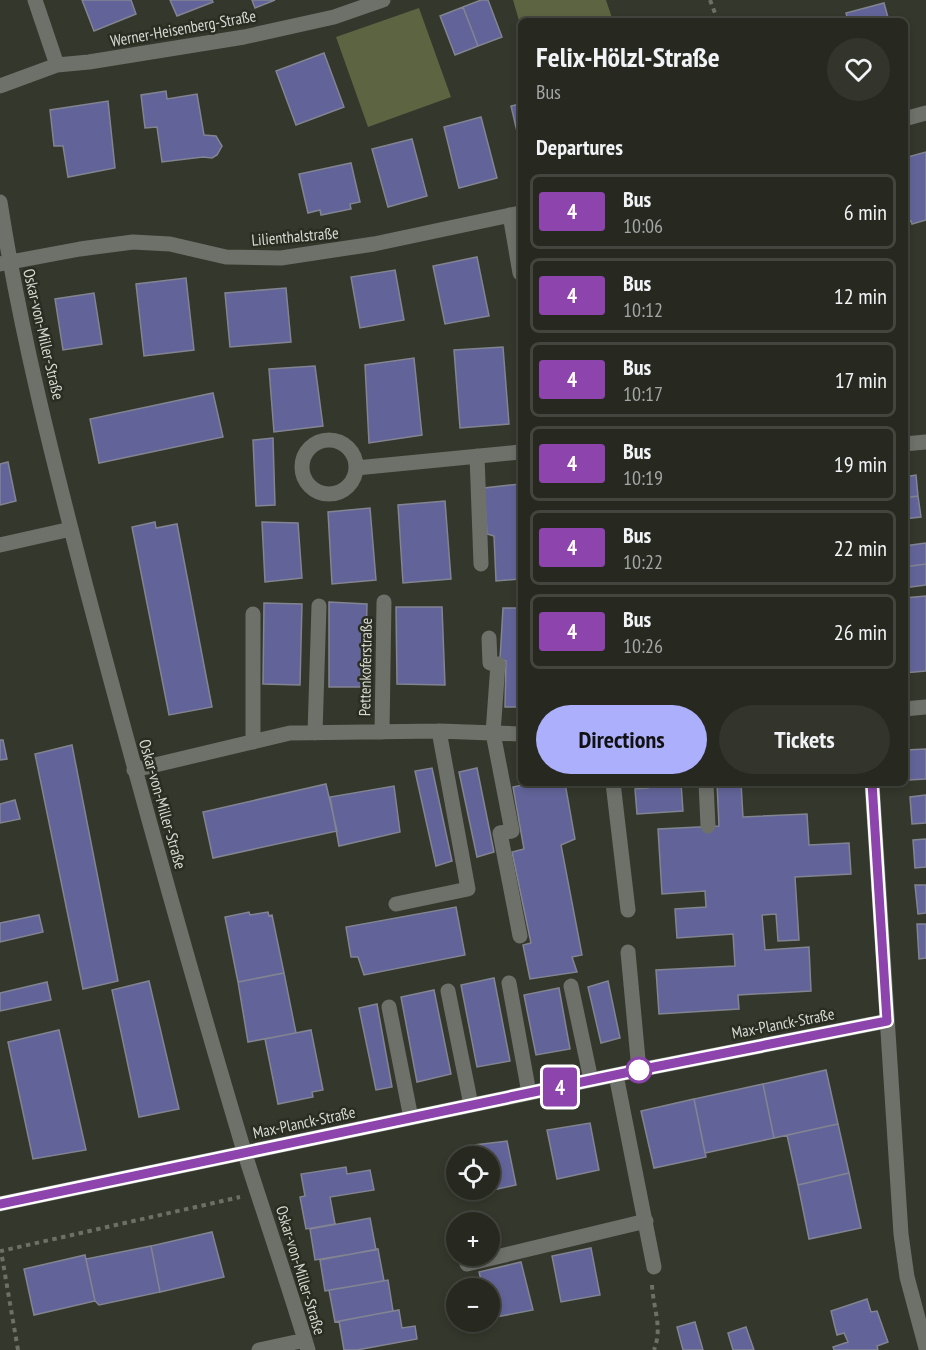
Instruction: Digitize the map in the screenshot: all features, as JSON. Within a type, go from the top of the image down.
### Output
[{"type":"street","points":[[36,0],[57,64]]},
{"type":"street","name":"Werner-Heisenberg-Straße","points":[[0,86],[57,64],[89,62],[244,37],[334,17],[383,0]]},
{"type":"street","points":[[908,118],[926,113]]},
{"type":"street","name":"Oskar-von-Miller-Straße","points":[[0,202],[5,263],[134,770],[245,1154],[306,1345]]},
{"type":"street","points":[[515,214],[518,249]]},
{"type":"street","name":"Lilienthalstraße","points":[[5,263],[133,242],[170,244],[226,257],[281,258],[374,244],[515,214]]},
{"type":"street","points":[[908,444],[926,442]]},
{"type":"street","points":[[356,468],[518,453]]},
{"type":"street","points":[[477,456],[481,564]]},
{"type":"street","points":[[0,545],[71,529]]},
{"type":"street","name":"Pettenkoferstraße","points":[[382,732],[384,602]]},
{"type":"street","points":[[315,733],[319,606]]},
{"type":"street","points":[[253,614],[253,742]]},
{"type":"street","points":[[489,638],[490,663],[498,664],[493,733],[512,831],[501,832],[520,936]]},
{"type":"street","points":[[908,709],[926,707]]},
{"type":"street","points":[[396,904],[468,889],[439,731]]},
{"type":"street","name":"Pettenkoferstraße","points":[[134,770],[290,733],[439,731],[518,734]]},
{"type":"street","points":[[613,786],[628,910]]},
{"type":"street","points":[[706,786],[708,826]]},
{"type":"street","points":[[872,786],[901,1234],[907,1276],[926,1348]]},
{"type":"street","points":[[628,952],[639,1070]]},
{"type":"street","points":[[509,983],[529,1093]]},
{"type":"street","points":[[572,986],[591,1080]]},
{"type":"street","points":[[448,991],[471,1105]]},
{"type":"street","points":[[389,1007],[411,1118]]},
{"type":"street","name":"Max-Planck-Straße","points":[[0,1204],[639,1070],[887,1021]]},
{"type":"street","points":[[616,1075],[654,1267]]},
{"type":"street","points":[[500,1256],[645,1221]]},
{"type":"street","points":[[259,1350],[306,1345]]},
{"type":"path","points":[[710,0],[717,18]]},
{"type":"path","points":[[18,1350],[1,1251],[258,1193]]},
{"type":"path","points":[[654,1267],[652,1288],[659,1338],[654,1350]]},
{"type":"green space","points":[[513,0],[606,0],[612,18],[518,18]]},
{"type":"green space","points":[[419,8],[451,97],[368,127],[336,37]]},
{"type":"building","points":[[82,0],[131,0],[136,14],[94,31]]},
{"type":"building","points":[[170,0],[212,0],[213,2],[177,16]]},
{"type":"building","points":[[252,0],[275,0],[255,8]]},
{"type":"building","points":[[481,0],[488,0],[502,37],[478,46],[463,7]]},
{"type":"building","points":[[884,3],[888,18],[847,18],[846,13]]},
{"type":"building","points":[[463,7],[478,46],[455,55],[440,16]]},
{"type":"building","points":[[324,53],[344,107],[296,125],[276,71]]},
{"type":"building","points":[[166,91],[167,99],[197,94],[204,135],[216,136],[222,146],[217,155],[212,158],[162,162],[157,127],[145,128],[141,95]]},
{"type":"building","points":[[108,101],[115,168],[68,177],[63,146],[54,146],[50,110]]},
{"type":"building","points":[[518,104],[518,136],[511,106]]},
{"type":"building","points":[[481,117],[497,178],[459,188],[444,127]]},
{"type":"building","points":[[412,139],[427,196],[388,207],[372,149]]},
{"type":"building","points":[[926,152],[926,220],[912,224],[911,221],[908,222],[908,157]]},
{"type":"building","points":[[351,163],[360,202],[350,204],[351,209],[321,215],[320,210],[308,213],[299,174]]},
{"type":"building","points":[[477,257],[489,316],[445,324],[433,266]]},
{"type":"building","points":[[395,270],[404,320],[360,328],[351,277]]},
{"type":"building","points":[[186,278],[194,350],[144,356],[136,284]]},
{"type":"building","points":[[286,288],[291,342],[230,347],[225,293]]},
{"type":"building","points":[[94,293],[102,344],[63,350],[55,299]]},
{"type":"building","points":[[503,347],[509,424],[460,428],[454,350]]},
{"type":"building","points":[[414,358],[422,435],[369,443],[365,365]]},
{"type":"building","points":[[315,366],[323,426],[274,432],[269,369]]},
{"type":"building","points":[[213,393],[223,437],[99,463],[90,419]]},
{"type":"building","points":[[273,438],[275,505],[256,506],[253,440]]},
{"type":"building","points":[[8,462],[16,501],[0,505],[0,464]]},
{"type":"building","points":[[916,475],[918,496],[908,497],[908,476]]},
{"type":"building","points":[[518,484],[518,579],[496,581],[494,536],[487,534],[484,488]]},
{"type":"building","points":[[918,496],[921,517],[908,519],[908,497]]},
{"type":"building","points":[[445,501],[451,579],[403,583],[398,505]]},
{"type":"building","points":[[370,508],[376,580],[332,584],[328,512]]},
{"type":"building","points":[[155,522],[156,528],[177,524],[212,707],[169,715],[132,527]]},
{"type":"building","points":[[262,522],[298,523],[302,578],[265,582]]},
{"type":"building","points":[[926,543],[926,564],[908,566],[908,545]]},
{"type":"building","points":[[926,564],[926,585],[908,587],[908,566]]},
{"type":"building","points":[[926,596],[926,671],[908,673],[908,598]]},
{"type":"building","points":[[329,602],[367,604],[365,687],[329,687]]},
{"type":"building","points":[[264,603],[302,604],[300,685],[263,684]]},
{"type":"building","points":[[396,607],[442,607],[445,685],[397,684]]},
{"type":"building","points":[[503,608],[518,608],[518,707],[505,707],[506,661],[500,659]]},
{"type":"building","points":[[0,740],[3,740],[7,759],[0,760]]},
{"type":"building","points":[[72,745],[118,981],[83,989],[35,754]]},
{"type":"building","points":[[926,749],[926,779],[909,780],[908,750]]},
{"type":"building","points":[[432,768],[452,861],[436,866],[415,771]]},
{"type":"building","points":[[477,768],[494,852],[477,857],[459,772]]},
{"type":"building","points":[[326,784],[337,831],[213,858],[203,812]]},
{"type":"building","points":[[394,786],[400,832],[339,846],[330,797]]},
{"type":"building","points":[[566,786],[575,839],[561,845],[582,955],[572,957],[577,972],[530,979],[523,945],[531,943],[512,852],[524,849],[513,787]]},
{"type":"building","points":[[648,786],[681,786],[683,811],[637,814],[635,789],[648,788]]},
{"type":"building","points":[[717,786],[741,786],[743,817],[807,814],[809,845],[849,843],[851,874],[795,877],[799,940],[778,941],[776,914],[762,915],[765,950],[809,947],[811,991],[738,995],[739,1009],[659,1014],[656,970],[735,966],[733,934],[677,938],[675,909],[706,907],[705,891],[662,894],[658,829],[719,826]]},
{"type":"building","points":[[926,795],[926,823],[912,824],[910,797]]},
{"type":"building","points":[[15,800],[20,819],[0,823],[0,804]]},
{"type":"building","points":[[926,839],[926,867],[915,868],[913,840]]},
{"type":"building","points":[[915,885],[926,885],[926,913],[918,914]]},
{"type":"building","points":[[456,907],[465,955],[364,975],[358,957],[351,957],[346,927]]},
{"type":"building","points":[[249,912],[250,915],[268,912],[269,916],[272,915],[284,973],[238,982],[225,917]]},
{"type":"building","points":[[39,915],[43,932],[0,942],[0,923]]},
{"type":"building","points":[[917,924],[926,924],[926,958],[919,959]]},
{"type":"building","points":[[284,973],[296,1033],[248,1042],[238,982]]},
{"type":"building","points":[[494,978],[510,1061],[477,1067],[461,985]]},
{"type":"building","points":[[149,981],[179,1109],[139,1117],[112,990]]},
{"type":"building","points":[[608,981],[620,1038],[601,1043],[588,987]]},
{"type":"building","points":[[47,982],[51,1000],[0,1011],[0,993]]},
{"type":"building","points":[[559,988],[570,1049],[536,1055],[524,995]]},
{"type":"building","points":[[434,990],[451,1074],[417,1082],[401,997]]},
{"type":"building","points":[[377,1004],[392,1087],[376,1090],[359,1008]]},
{"type":"building","points":[[59,1030],[86,1150],[33,1159],[8,1042]]},
{"type":"building","points":[[311,1030],[323,1090],[312,1092],[313,1097],[278,1104],[265,1039]]},
{"type":"building","points":[[826,1070],[838,1124],[774,1138],[763,1084]]},
{"type":"building","points":[[763,1084],[774,1138],[705,1153],[694,1099]]},
{"type":"building","points":[[694,1099],[706,1157],[654,1168],[641,1111]]},
{"type":"building","points":[[590,1123],[599,1170],[557,1179],[547,1130]]},
{"type":"building","points":[[838,1124],[849,1173],[798,1185],[787,1135]]},
{"type":"building","points":[[507,1141],[516,1185],[500,1189],[500,1146],[466,1146]]},
{"type":"building","points":[[346,1167],[347,1174],[370,1170],[374,1190],[330,1197],[335,1224],[306,1229],[300,1197],[305,1196],[301,1174]]},
{"type":"building","points":[[849,1173],[861,1228],[809,1239],[798,1185]]},
{"type":"building","points":[[370,1218],[376,1250],[315,1260],[310,1229]]},
{"type":"building","points":[[212,1232],[224,1277],[160,1292],[151,1246]]},
{"type":"building","points":[[151,1246],[160,1292],[99,1305],[95,1301],[86,1259]]},
{"type":"building","points":[[591,1248],[600,1295],[561,1302],[552,1256]]},
{"type":"building","points":[[378,1249],[384,1281],[325,1291],[320,1260]]},
{"type":"building","points":[[85,1255],[95,1301],[34,1315],[24,1269]]},
{"type":"building","points":[[521,1262],[533,1310],[500,1316],[500,1278],[480,1278],[479,1272]]},
{"type":"building","points":[[388,1280],[393,1311],[335,1322],[329,1290]]},
{"type":"building","points":[[867,1299],[871,1312],[877,1311],[888,1342],[877,1346],[878,1350],[834,1350],[833,1347],[848,1342],[844,1333],[837,1335],[831,1311]]},
{"type":"building","points":[[399,1310],[402,1328],[415,1326],[417,1339],[357,1350],[344,1350],[339,1321]]},
{"type":"building","points":[[695,1322],[703,1350],[683,1350],[677,1327]]},
{"type":"building","points":[[746,1327],[754,1350],[733,1350],[728,1333]]},
{"type":"bus line","name":"4","points":[[0,1204],[639,1070],[887,1021],[872,786]]}]
